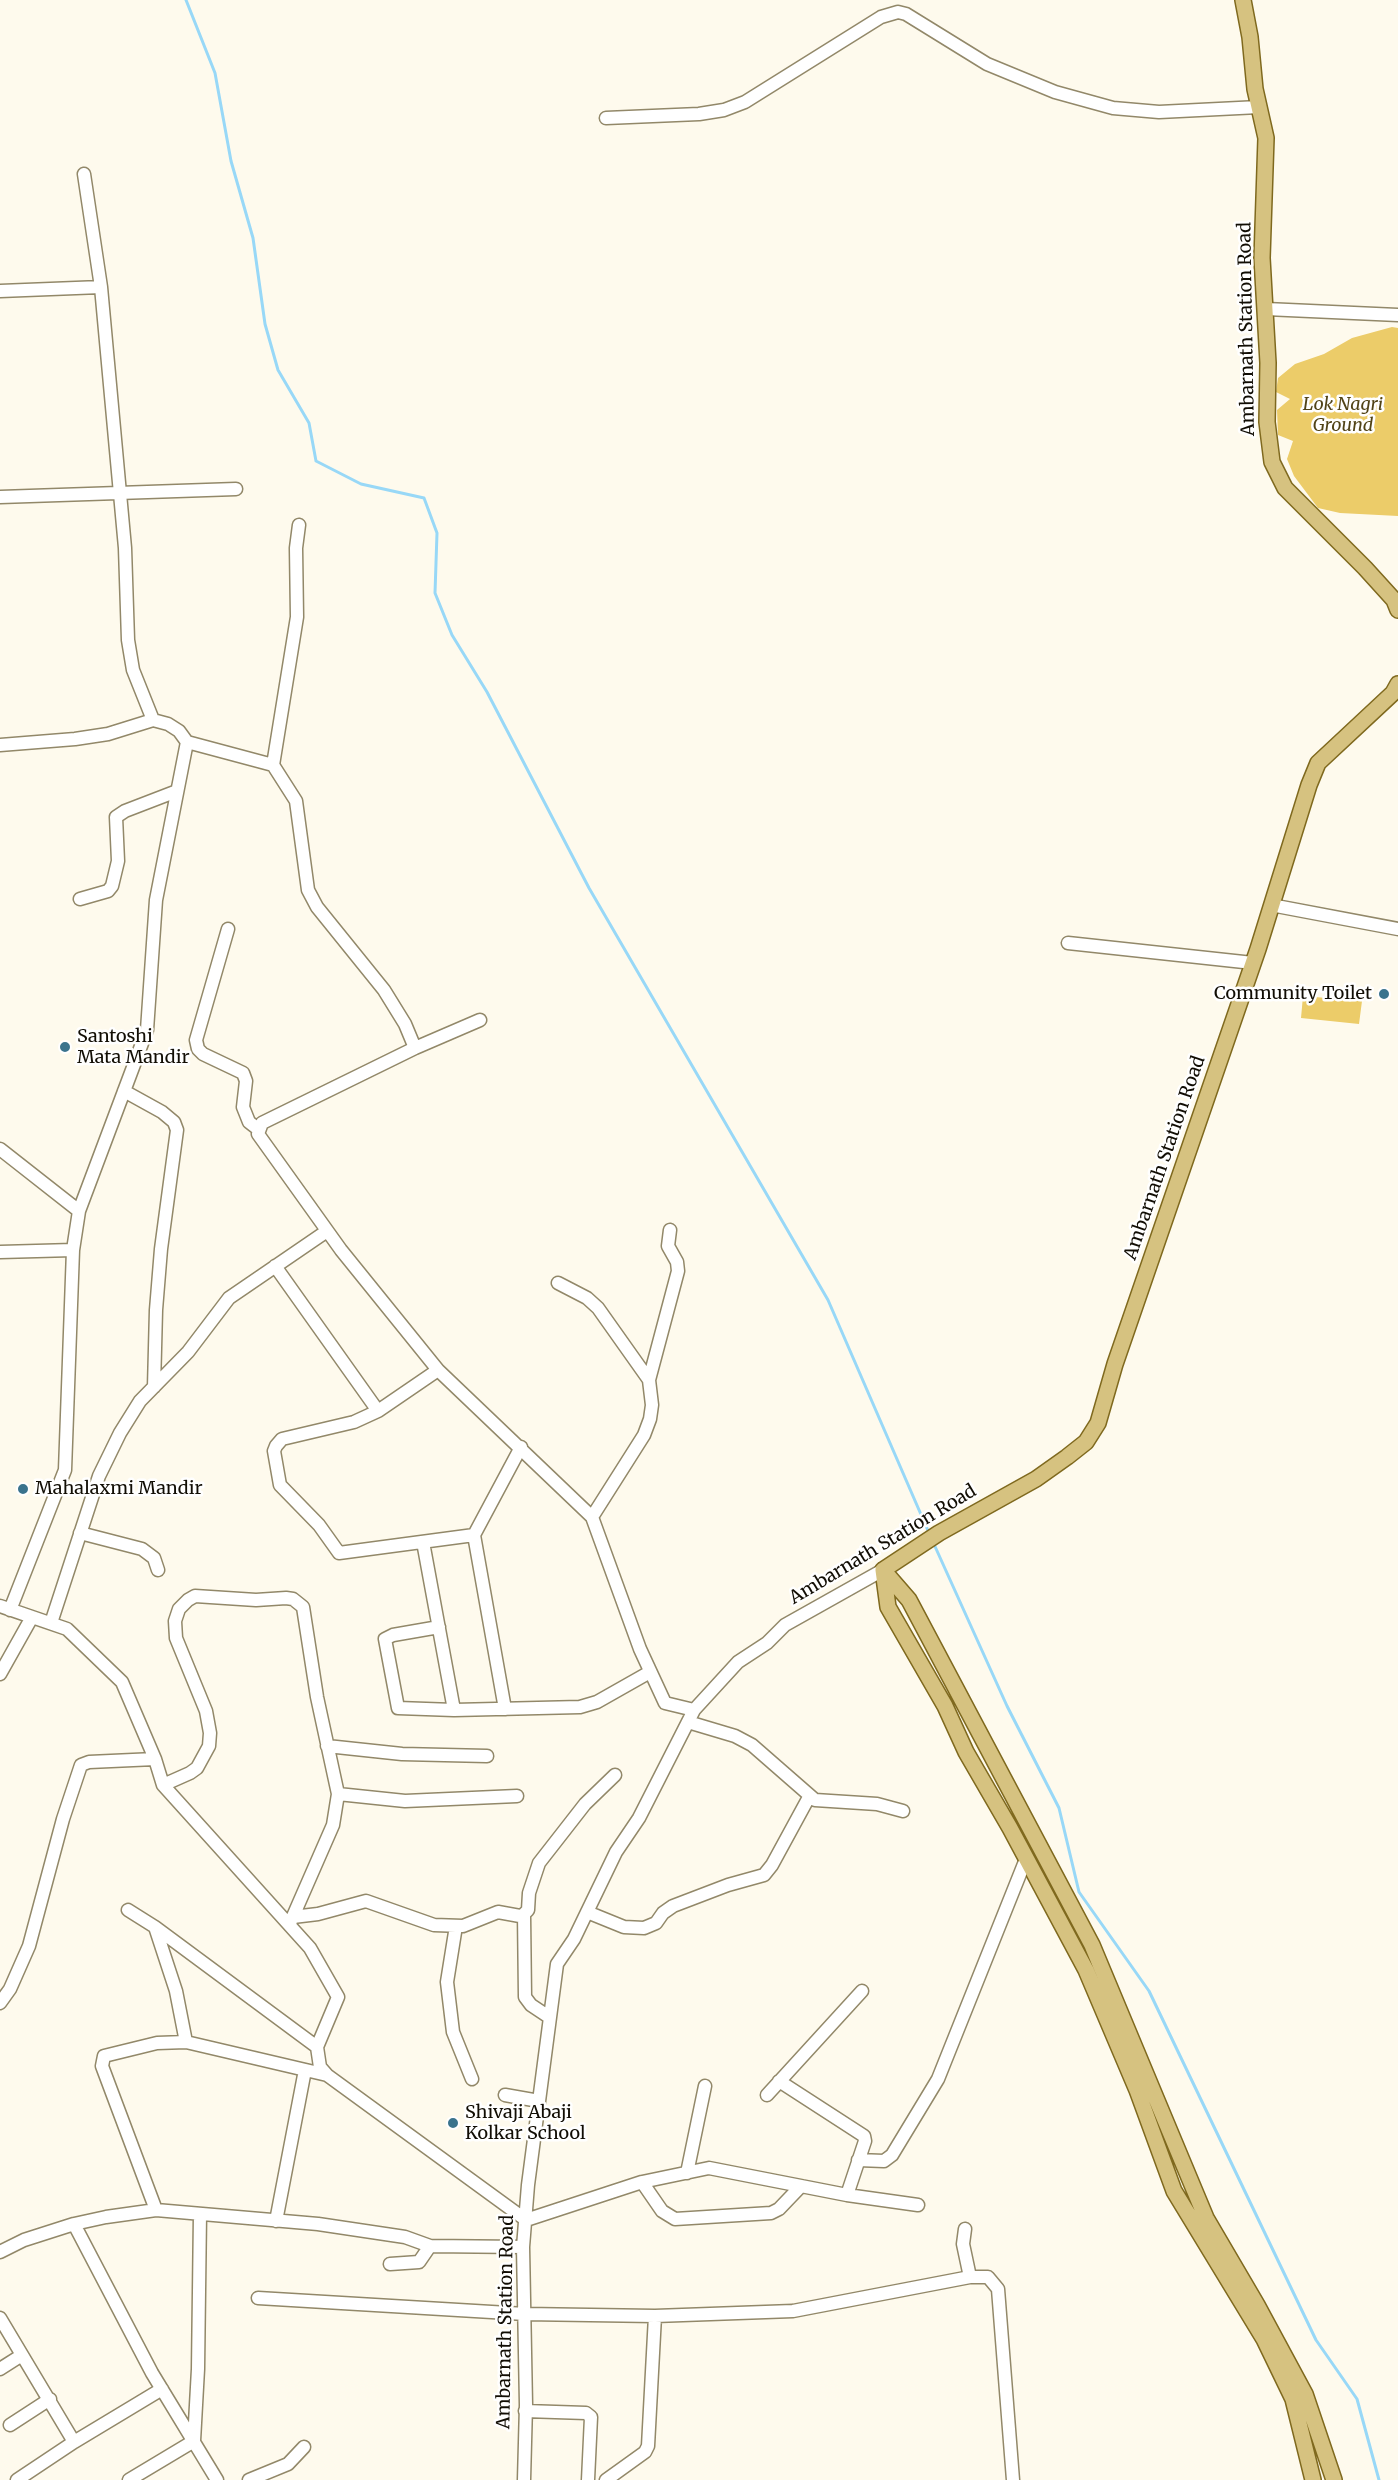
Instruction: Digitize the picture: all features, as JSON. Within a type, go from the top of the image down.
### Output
[{"type":"main road","name":"Ambarnath Station Road","points":[[1243,0],[1259,107],[1266,138],[1262,258],[1266,309],[1267,422],[1272,462],[1285,488],[1395,600],[1398,610]]},
{"type":"main road","name":"Ambarnath Station Road","points":[[883,1570],[939,1533],[1036,1479],[1086,1442],[1098,1423],[1114,1364],[1253,963],[1305,795],[1318,763],[1393,693],[1398,684]]},
{"type":"main road","points":[[883,1570],[888,1607],[945,1706],[966,1752],[1086,1970],[1137,2090],[1174,2191],[1264,2339],[1293,2399],[1313,2480]]},
{"type":"main road","points":[[883,1570],[909,1600],[1092,1945],[1206,2218],[1305,2394],[1334,2480]]},
{"type":"street","points":[[606,118],[724,111],[745,102],[881,17],[898,12],[906,14],[987,64],[1055,92],[1113,108],[1159,112],[1259,107]]},
{"type":"street","points":[[84,174],[101,287],[120,492],[131,660],[138,686],[153,720]]},
{"type":"street","points":[[0,291],[101,287]]},
{"type":"street","points":[[1266,309],[1398,315]]},
{"type":"street","points":[[0,497],[236,489]]},
{"type":"street","points":[[299,525],[296,548],[297,616],[273,765],[296,801],[308,890],[318,907],[384,990],[405,1024],[416,1048]]},
{"type":"street","points":[[0,745],[108,734],[153,720],[168,724],[187,742],[273,765]]},
{"type":"street","points":[[187,742],[156,900],[147,1030],[79,1211],[73,1250],[65,1470],[5,1608],[67,1629],[122,1682],[163,1785],[291,1921],[310,1948],[338,1997],[317,2047],[320,2067],[525,2220],[642,2182],[709,2168],[847,2195],[918,2205]]},
{"type":"street","points":[[80,899],[108,891],[112,886],[118,861],[116,817],[125,811],[177,791]]},
{"type":"street","points":[[1271,905],[1398,929]]},
{"type":"street","points":[[228,929],[196,1040],[198,1049],[203,1054],[243,1073],[246,1081],[243,1107],[249,1122],[258,1129],[260,1139],[327,1231],[438,1370],[592,1517],[640,1649],[665,1703],[694,1710]]},
{"type":"street","points":[[1068,943],[1253,963]]},
{"type":"street","points":[[258,1129],[262,1123],[416,1048],[480,1020]]},
{"type":"street","points":[[124,1091],[162,1112],[174,1122],[177,1130],[161,1249],[156,1310],[154,1387]]},
{"type":"street","points":[[0,1149],[79,1211]]},
{"type":"street","points":[[592,1517],[644,1435],[650,1419],[652,1405],[649,1380],[678,1270],[668,1246],[670,1230]]},
{"type":"street","points":[[51,1623],[99,1476],[120,1433],[140,1401],[188,1352],[229,1298],[327,1231]]},
{"type":"street","points":[[0,1252],[73,1250]]},
{"type":"street","points":[[276,1266],[378,1412]]},
{"type":"street","points":[[558,1282],[587,1298],[598,1308],[649,1380]]},
{"type":"street","points":[[438,1370],[378,1412],[354,1422],[282,1439],[274,1451],[280,1485],[319,1525],[339,1553],[474,1535]]},
{"type":"street","points":[[505,1709],[474,1535],[521,1447]]},
{"type":"street","points":[[80,1533],[142,1549],[154,1558],[159,1570]]},
{"type":"street","points":[[423,1542],[454,1710]]},
{"type":"street","name":"Ambarnath Station Road","points":[[524,2480],[523,2247],[557,1964],[574,1939],[616,1852],[639,1818],[694,1710],[738,1662],[767,1643],[785,1625],[883,1570]]},
{"type":"street","points":[[163,1785],[190,1773],[197,1767],[209,1746],[210,1733],[206,1711],[176,1638],[175,1621],[179,1609],[195,1596],[248,1600],[286,1598],[299,1602],[303,1607],[327,1746],[338,1794],[333,1825],[291,1921]]},
{"type":"street","points":[[0,1674],[32,1617]]},
{"type":"street","points":[[439,1627],[393,1635],[385,1639],[396,1706],[400,1709],[580,1707],[597,1701],[650,1672]]},
{"type":"street","points":[[688,1722],[735,1736],[752,1745],[809,1797],[823,1801],[877,1804],[903,1811]]},
{"type":"street","points":[[327,1746],[402,1754],[487,1756]]},
{"type":"street","points":[[0,2003],[10,1989],[29,1946],[63,1818],[81,1766],[89,1762],[154,1759]]},
{"type":"street","points":[[549,2017],[531,2005],[525,1997],[525,1914],[528,1910],[529,1893],[539,1863],[585,1804],[615,1775]]},
{"type":"street","points":[[338,1794],[405,1801],[517,1796]]},
{"type":"street","points":[[587,1912],[624,1927],[644,1928],[656,1923],[663,1913],[673,1906],[728,1885],[764,1875],[772,1865],[809,1797]]},
{"type":"street","points":[[858,2160],[884,2161],[892,2155],[938,2079],[1026,1859]]},
{"type":"street","points":[[291,1921],[366,1901],[434,1925],[463,1926],[498,1911],[520,1916],[525,1914]]},
{"type":"street","points":[[128,1910],[317,2047]]},
{"type":"street","points":[[456,1926],[447,1982],[453,2032],[472,2079]]},
{"type":"street","points":[[154,1927],[176,1991],[186,2042]]},
{"type":"street","points":[[767,2095],[862,1991]]},
{"type":"street","points":[[156,2210],[102,2066],[102,2061],[108,2054],[157,2043],[186,2042],[327,2074]]},
{"type":"street","points":[[276,2221],[305,2070]]},
{"type":"street","points":[[779,2081],[860,2132],[865,2140],[847,2195]]},
{"type":"street","points":[[687,2173],[705,2086]]},
{"type":"street","points":[[505,2095],[539,2100]]},
{"type":"street","points":[[642,2182],[662,2211],[675,2219],[771,2213],[779,2209],[801,2186]]},
{"type":"street","points":[[0,2252],[24,2240],[74,2224],[156,2210],[318,2224],[405,2237],[430,2246],[523,2247]]},
{"type":"street","points":[[194,2441],[198,2369],[200,2214]]},
{"type":"street","points":[[74,2224],[162,2389],[218,2480]]},
{"type":"street","points":[[965,2229],[963,2244],[970,2277]]},
{"type":"street","points":[[390,2264],[419,2262],[430,2246]]},
{"type":"street","points":[[258,2298],[525,2314],[655,2316],[793,2311],[970,2277],[988,2277],[998,2289],[1013,2480]]},
{"type":"street","points":[[606,2480],[645,2452],[648,2446],[655,2316]]},
{"type":"street","points":[[0,2318],[74,2442]]},
{"type":"street","points":[[0,2369],[22,2355]]},
{"type":"street","points":[[17,2480],[74,2442],[162,2389]]},
{"type":"street","points":[[10,2425],[50,2399]]},
{"type":"street","points":[[525,2411],[586,2413],[591,2416],[588,2480]]},
{"type":"street","points":[[129,2480],[194,2441]]},
{"type":"street","points":[[249,2480],[288,2464],[304,2447]]},
{"type":"green space","name":"Lok Nagri Ground","points":[[1392,327],[1398,328],[1398,516],[1340,513],[1318,508],[1294,476],[1287,459],[1293,441],[1278,435],[1277,410],[1290,399],[1276,392],[1278,378],[1295,364],[1324,354],[1352,338]]},
{"type":"green space","points":[[1303,996],[1362,1001],[1359,1024],[1301,1018]]},
{"type":"waterway","points":[[186,0],[215,73],[231,161],[253,238],[265,324],[278,370],[309,423],[316,461],[361,484],[424,498],[437,533],[435,593],[452,635],[487,692],[589,888],[828,1300],[929,1533]]},
{"type":"waterway","points":[[933,1542],[1007,1706],[1059,1808],[1079,1892],[1149,1991],[1316,2340],[1357,2399],[1379,2480]]},
{"type":"place","name":"Community Toilet","points":[[1384,994]]},
{"type":"place","name":"Santoshi Mata Mandir","points":[[65,1047]]},
{"type":"place","name":"Mahalaxmi Mandir","points":[[23,1489]]},
{"type":"place","name":"Shivaji Abaji Kolkar School","points":[[453,2123]]}]
